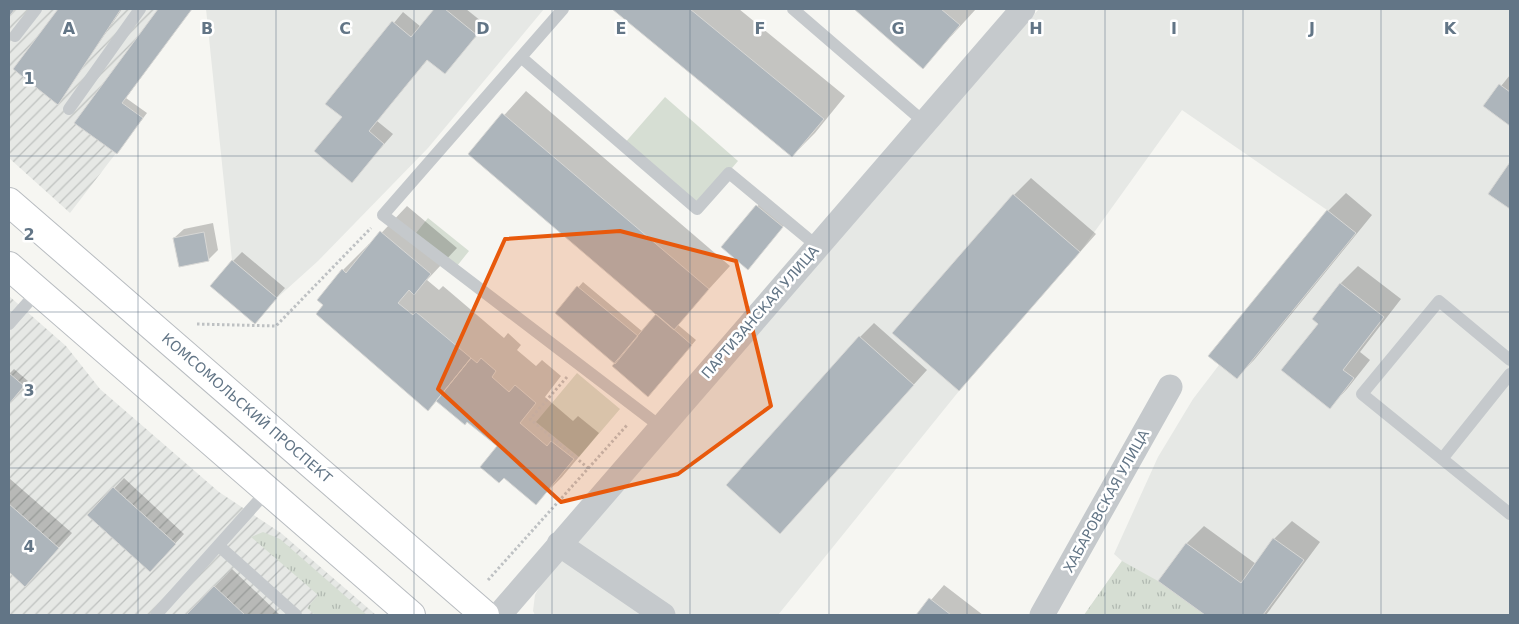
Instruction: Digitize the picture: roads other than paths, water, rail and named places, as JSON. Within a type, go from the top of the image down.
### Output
[{"type":"main road","name":"КОМСОМОЛЬСКИЙ ПРОСПЕКТ","points":[[9,202],[485,615]]},
{"type":"main road","points":[[9,266],[411,615]]},
{"type":"street","name":"ПАРТИЗАНСКАЯ УЛИЦА","points":[[499,615],[1023,9]]},
{"type":"street","name":"ХАБАРОВСКАЯ УЛИЦА","points":[[1042,615],[1170,387]]},
{"type":"street","points":[[559,544],[663,615]]},
{"type":"lane","points":[[14,36],[36,9]]},
{"type":"lane","points":[[69,110],[140,9]]},
{"type":"lane","points":[[563,9],[383,215],[577,365],[661,427]]},
{"type":"lane","points":[[793,9],[924,122]]},
{"type":"lane","points":[[522,58],[696,209],[729,173],[817,246]]},
{"type":"lane","points":[[9,324],[38,291]]},
{"type":"lane","points":[[1510,360],[1439,301],[1362,394],[1510,514]]},
{"type":"lane","points":[[1442,459],[1510,374]]},
{"type":"lane","points":[[156,615],[268,490]]},
{"type":"lane","points":[[219,546],[296,615]]}]
